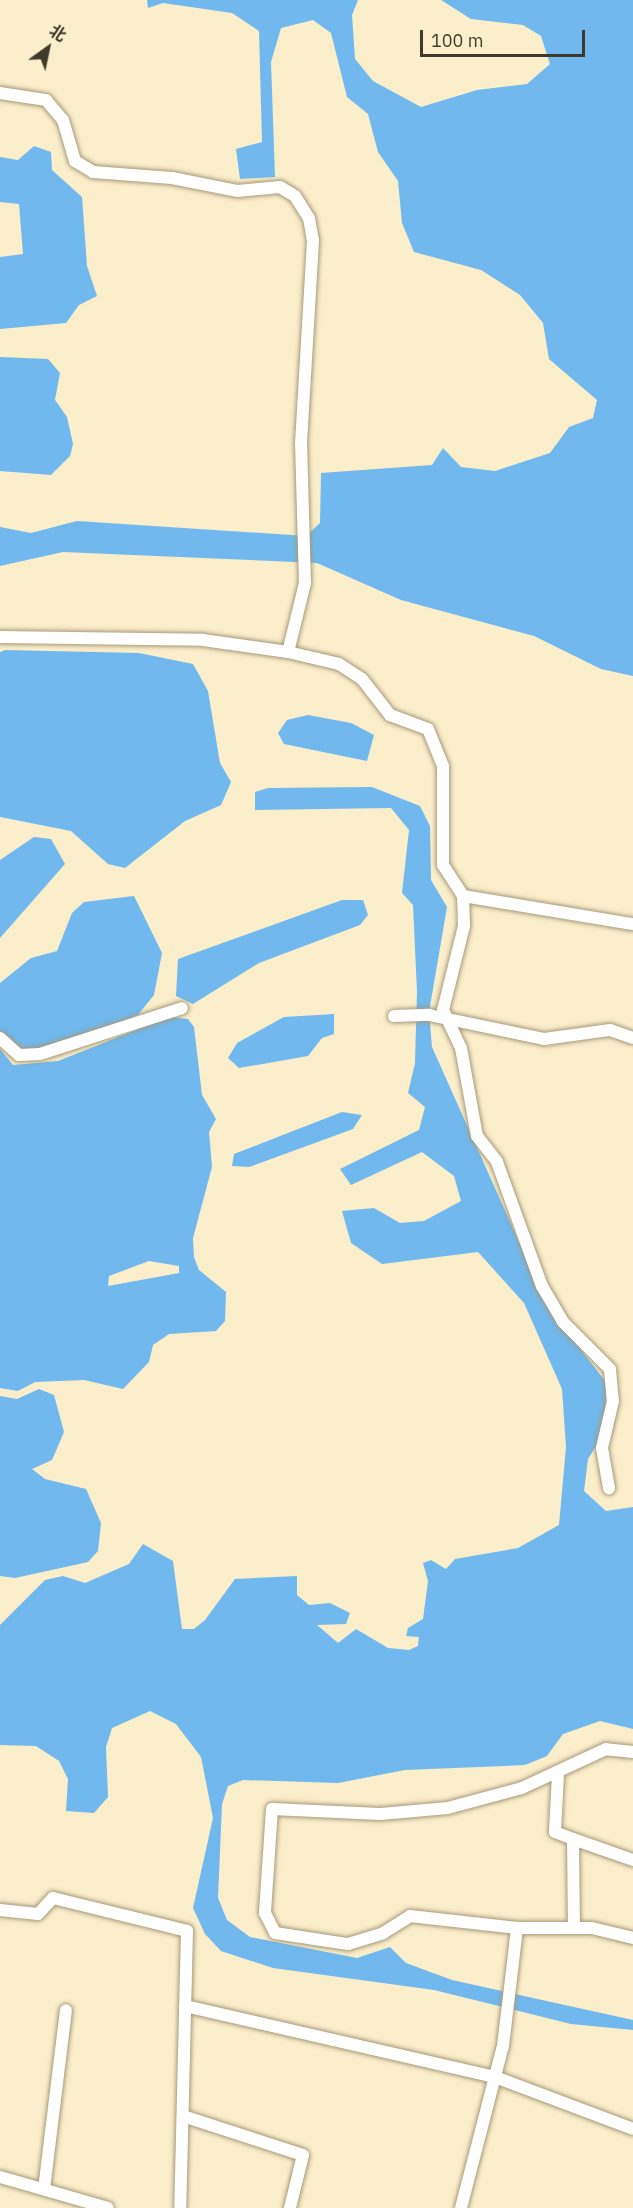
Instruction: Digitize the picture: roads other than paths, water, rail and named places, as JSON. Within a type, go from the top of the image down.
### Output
[{"type":"street","points":[[0,93],[46,100],[63,120],[75,161],[93,172],[171,178],[237,191],[280,187],[295,196],[309,218],[313,241],[301,442],[305,583],[288,652]]},
{"type":"street","points":[[0,637],[203,640],[288,652],[339,664],[362,679],[390,715],[428,729],[443,766],[443,865],[463,896],[464,926],[443,1010],[461,1048],[477,1136],[497,1162],[542,1286],[562,1322],[610,1369],[613,1401],[602,1448],[609,1488]]},
{"type":"street","points":[[463,896],[633,924]]},
{"type":"street","points":[[0,1038],[19,1055],[40,1054],[182,1008]]},
{"type":"street","points":[[394,1016],[447,1018],[544,1039],[610,1030],[633,1038]]},
{"type":"street","points":[[633,1752],[606,1749],[558,1774],[448,1808],[380,1814],[272,1809],[266,1913],[274,1933],[348,1944],[410,1916],[517,1928],[574,1928],[633,1938]]},
{"type":"street","points":[[558,1774],[555,1832],[633,1860]]},
{"type":"street","points":[[573,1839],[574,1928]]},
{"type":"street","points":[[0,1910],[38,1914],[53,1898],[187,1931],[180,2208]]},
{"type":"street","points":[[461,2208],[495,2077],[517,1928]]},
{"type":"street","points":[[185,2006],[495,2077],[633,2128]]},
{"type":"street","points":[[44,2189],[66,2010]]},
{"type":"street","points":[[183,2116],[303,2155],[290,2208]]},
{"type":"street","points":[[0,2177],[108,2208]]},
{"type":"water","points":[[147,0],[358,0],[352,15],[355,59],[373,81],[421,107],[477,90],[527,84],[550,64],[541,36],[523,25],[471,19],[441,0],[633,0],[633,676],[601,669],[534,636],[401,600],[317,563],[63,552],[0,566],[0,527],[31,533],[77,521],[306,536],[320,523],[321,473],[432,465],[443,448],[461,467],[495,471],[550,453],[569,427],[593,418],[597,400],[549,359],[543,323],[520,295],[481,270],[414,252],[402,223],[398,181],[378,152],[368,114],[347,97],[331,33],[313,20],[281,28],[271,62],[275,177],[240,179],[236,149],[262,142],[259,31],[232,13],[163,3],[148,8]]},
{"type":"water","points":[[34,146],[51,152],[52,170],[82,197],[87,266],[97,296],[79,305],[66,323],[0,329],[0,257],[23,254],[19,204],[0,202],[0,157],[18,160]]},
{"type":"water","points":[[0,357],[48,359],[60,373],[55,400],[67,417],[73,444],[70,456],[51,475],[0,471]]},
{"type":"water","points":[[5,650],[139,653],[193,664],[208,691],[220,763],[231,782],[221,805],[185,821],[125,868],[108,864],[71,831],[0,817],[0,652]]},
{"type":"water","points":[[308,715],[351,723],[374,735],[367,761],[284,744],[278,733],[287,720]]},
{"type":"water","points":[[372,787],[420,806],[430,826],[431,880],[447,907],[429,1012],[432,1047],[548,1307],[612,1390],[606,1430],[588,1459],[584,1491],[606,1511],[633,1507],[633,1729],[600,1721],[563,1734],[547,1756],[525,1765],[405,1770],[338,1783],[243,1780],[228,1786],[222,1804],[218,1898],[227,1920],[250,1937],[357,1958],[390,1947],[406,1963],[452,1980],[633,2020],[633,2030],[571,2024],[434,1990],[273,1968],[221,1951],[205,1934],[193,1908],[213,1818],[201,1757],[176,1724],[150,1711],[112,1728],[106,1747],[108,1797],[94,1813],[66,1811],[68,1779],[59,1761],[36,1746],[0,1745],[0,1625],[45,1580],[63,1576],[85,1583],[129,1564],[143,1544],[173,1561],[182,1629],[194,1629],[205,1620],[235,1579],[297,1576],[297,1595],[309,1605],[330,1603],[350,1613],[346,1624],[317,1625],[338,1643],[356,1629],[388,1648],[409,1650],[418,1646],[419,1637],[406,1636],[408,1628],[423,1619],[428,1581],[423,1563],[431,1560],[446,1569],[455,1559],[518,1548],[559,1525],[566,1447],[562,1389],[524,1303],[478,1252],[382,1264],[351,1243],[342,1211],[374,1208],[400,1223],[424,1221],[461,1201],[454,1176],[422,1152],[351,1185],[340,1169],[419,1130],[425,1107],[408,1093],[415,1063],[417,992],[413,905],[402,893],[409,830],[391,808],[255,810],[255,792],[268,788]]},
{"type":"water","points":[[34,837],[51,839],[65,864],[0,938],[0,860]]},
{"type":"water","points":[[134,896],[162,953],[154,995],[138,1015],[34,1058],[18,1056],[0,1031],[0,983],[31,958],[57,951],[72,913],[84,902]]},
{"type":"water","points":[[342,900],[363,900],[368,915],[360,925],[259,963],[193,1004],[176,996],[178,959]]},
{"type":"water","points":[[334,1014],[334,1034],[322,1038],[308,1056],[239,1068],[228,1058],[237,1043],[284,1017]]},
{"type":"water","points":[[169,1017],[188,1019],[194,1027],[202,1095],[216,1119],[209,1132],[212,1167],[193,1238],[194,1257],[199,1270],[226,1292],[225,1321],[216,1331],[169,1334],[153,1345],[149,1362],[123,1389],[84,1380],[35,1382],[18,1391],[0,1388],[0,1049],[13,1065],[58,1061]],"holes":[[[149,1261],[179,1266],[179,1273],[108,1286],[109,1276]]]},
{"type":"water","points":[[342,1112],[362,1115],[353,1129],[249,1167],[232,1166],[234,1154]]},
{"type":"water","points":[[39,1389],[54,1395],[64,1432],[52,1460],[32,1469],[45,1479],[86,1489],[101,1523],[98,1551],[88,1562],[15,1578],[0,1576],[0,1396],[17,1399]]}]
